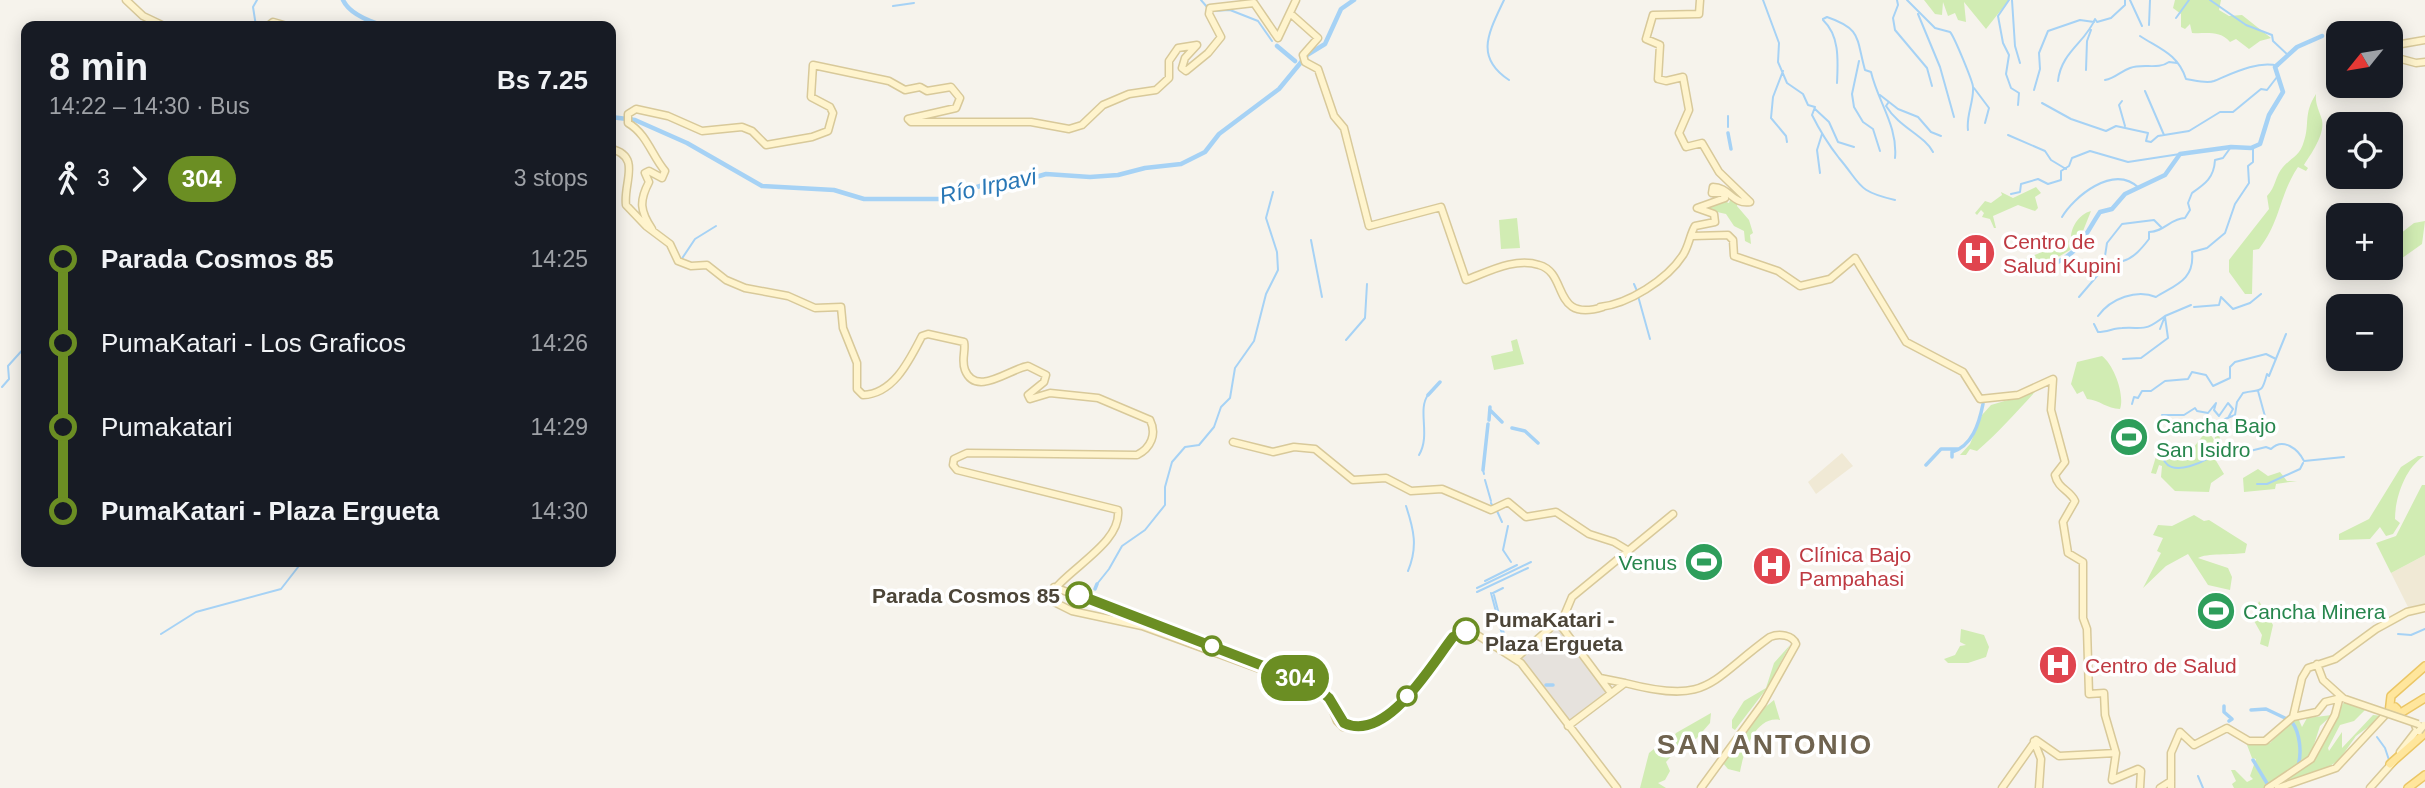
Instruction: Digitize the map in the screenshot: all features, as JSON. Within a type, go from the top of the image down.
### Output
[{"type":"main road","points":[[126,0],[143,16],[153,21]]},
{"type":"main road","points":[[657,236],[644,215],[640,201],[649,182],[645,172],[662,178],[665,171],[657,162],[653,149],[627,119],[640,109],[702,131],[742,127],[752,131],[766,145],[812,137],[828,131],[833,113],[830,107],[811,97],[813,65],[888,81],[905,90],[920,87],[927,91],[951,87],[960,98],[956,108],[908,119],[911,122],[1031,122],[1069,129],[1082,125],[1103,105],[1129,94],[1156,90],[1169,78],[1169,61],[1178,48],[1198,44],[1184,60],[1182,68],[1186,71],[1208,53],[1222,37],[1210,9],[1254,3],[1278,38],[1296,0]]},
{"type":"main road","points":[[1291,14],[1318,38],[1304,59],[1318,69],[1334,116],[1344,128],[1368,226],[1441,207],[1466,280],[1507,265],[1537,264],[1547,269],[1559,291],[1578,307],[1603,307],[1625,302],[1639,294],[1682,257],[1697,225],[1716,221],[1714,214],[1698,210],[1725,198],[1723,193],[1712,193],[1713,187],[1723,188],[1736,201],[1750,202],[1719,172],[1702,142],[1686,147],[1679,133],[1689,110],[1684,77],[1665,81],[1658,79],[1660,45],[1646,39],[1651,18],[1656,14],[1699,13],[1700,0]]},
{"type":"main road","points":[[2403,48],[2425,40]]},
{"type":"main road","points":[[2403,56],[2416,63],[2425,62]]},
{"type":"main road","points":[[616,151],[624,154],[629,162],[626,205],[657,236],[670,244],[680,262],[691,267],[707,265],[736,285],[788,296],[815,308],[842,307],[843,328],[858,363],[857,388],[863,395],[876,393],[893,380],[915,353],[922,336],[928,334],[964,342],[964,366],[970,378],[976,382],[999,378],[1028,366],[1040,369],[1046,375],[1044,382],[1028,395],[1030,399],[1050,393],[1098,398],[1150,420],[1150,443],[1137,455],[967,453],[953,462],[957,470],[1118,510],[1116,526],[1092,555],[1054,587],[1048,599],[1082,614],[1142,626],[1325,694]]},
{"type":"main road","points":[[1693,236],[1728,235],[1733,240],[1732,253],[1736,257],[1777,271],[1800,286],[1830,279],[1855,258],[1906,342],[1961,370],[1980,399],[2018,395],[2051,379],[2055,385],[2051,410],[2065,462],[2054,475],[2060,488],[2072,494],[2075,501],[2063,520],[2063,530],[2068,553],[2083,562],[2083,618],[2087,629],[2089,694],[2104,693],[2105,715],[2116,753],[2112,781],[2138,769],[2141,771],[2140,788]]},
{"type":"main road","points":[[1233,442],[1273,452],[1294,447],[1315,449],[1353,480],[1385,478],[1409,491],[1440,489],[1489,509],[1508,502],[1523,516],[1548,512],[1560,514],[1589,534],[1614,542],[1629,551]]},
{"type":"main road","points":[[1516,660],[1569,611],[1572,597],[1673,514]]},
{"type":"main road","points":[[1067,576],[1068,591]]},
{"type":"main road","points":[[1054,587],[1315,686],[1325,694],[1338,723],[1344,727],[1369,724],[1390,715],[1453,637],[1471,631],[1516,660],[1617,788]]},
{"type":"main road","points":[[2291,719],[2304,672],[2317,664],[2334,659],[2352,644],[2407,612],[2425,608]]},
{"type":"main road","points":[[1558,622],[1611,693]]},
{"type":"main road","points":[[1600,678],[1686,692],[1698,691],[1714,682],[1774,635],[1792,639],[1795,646],[1768,697],[1701,788]]},
{"type":"main road","points":[[2317,664],[2323,680],[2341,699],[2422,726]]},
{"type":"main road","points":[[2285,788],[2340,769],[2393,711],[2393,694],[2425,666]]},
{"type":"main road","points":[[1567,725],[1625,683]]},
{"type":"main road","points":[[2273,787],[2336,768],[2393,711],[2406,709],[2425,698]]},
{"type":"main road","points":[[2160,788],[2171,785],[2171,753],[2180,732],[2192,744],[2227,728],[2249,741],[2259,743],[2291,719],[2319,711],[2327,702],[2341,699]]},
{"type":"main road","points":[[2273,787],[2311,759],[2341,699]]},
{"type":"main road","points":[[2390,764],[2422,726]]},
{"type":"main road","points":[[2370,788],[2422,726]]},
{"type":"main road","points":[[2034,741],[2059,756],[2116,753]]},
{"type":"main road","points":[[2003,788],[2034,741]]},
{"type":"main road","points":[[2034,741],[2041,759],[2037,788]]},
{"type":"main road","points":[[2408,788],[2425,775]]},
{"type":"shaded area","points":[[1842,453],[1853,466],[1816,494],[1808,482]]},
{"type":"shaded area","points":[[2425,555],[2425,604],[2409,609],[2391,573]]},
{"type":"shaded area","points":[[1558,628],[1608,691],[1572,720],[1566,719],[1520,659]]},
{"type":"green space","points":[[1924,0],[2009,0],[1986,29],[1964,2],[1966,22],[1958,20],[1955,13],[1948,16],[1943,2],[1942,15],[1935,14]]},
{"type":"green space","points":[[2175,0],[2221,0],[2219,10],[2229,16],[2242,15],[2271,38],[2260,41],[2249,49],[2236,39],[2230,42],[2217,34],[2192,33],[2190,24],[2185,29],[2181,27],[2181,14],[2173,8]]},
{"type":"green space","points":[[2316,94],[2322,120],[2320,137],[2304,165],[2308,168],[2306,171],[2298,167],[2292,177],[2266,239],[2259,249],[2253,250],[2252,294],[2245,294],[2229,272],[2229,260],[2269,209],[2267,196],[2278,174],[2300,150],[2306,135],[2309,107]]},
{"type":"green space","points":[[2036,187],[2041,193],[2035,197],[2038,208],[2035,211],[2018,205],[1993,216],[1996,228],[1990,219],[1982,217],[1984,213],[1981,210],[1977,215],[1975,213],[1985,201],[1991,203],[2002,195],[2001,192],[2013,198]]},
{"type":"green space","points":[[1731,197],[1749,220],[1753,233],[1750,235],[1751,244],[1745,241],[1744,231],[1734,226],[1726,214],[1699,208],[1724,201],[1729,203]]},
{"type":"green space","points":[[2091,211],[2077,246],[2053,260],[2048,272],[2042,275],[2038,270],[2031,269],[2025,276],[2014,270],[2022,261],[2048,248],[2052,243],[2066,243],[2071,238],[2076,222]]},
{"type":"green space","points":[[1517,218],[1520,248],[1501,249],[1499,220]]},
{"type":"green space","points":[[2425,221],[2422,244],[2403,257],[2403,232],[2414,223]]},
{"type":"green space","points":[[1517,339],[1524,364],[1494,370],[1491,356],[1513,351],[1511,341]]},
{"type":"green space","points":[[2102,356],[2111,366],[2117,381],[2121,396],[2120,409],[2087,399],[2083,391],[2077,394],[2071,384],[2077,362]]},
{"type":"green space","points":[[2044,382],[1977,451],[1970,449],[1966,455],[1960,455],[1970,444],[1982,415],[1991,405],[2018,397]]},
{"type":"green space","points":[[2208,429],[2215,442],[2215,437],[2219,434],[2223,452],[2215,459],[2224,474],[2211,483],[2209,492],[2175,491],[2161,477],[2162,466],[2159,465],[2156,474],[2151,473],[2158,450],[2161,448],[2183,461]]},
{"type":"green space","points":[[2418,456],[2424,456],[2411,468],[2399,493],[2395,519],[2400,523],[2393,534],[2386,536],[2380,527],[2370,539],[2339,540],[2339,534],[2369,519],[2401,467]]},
{"type":"green space","points":[[2258,469],[2268,476],[2280,472],[2287,481],[2297,481],[2276,484],[2275,489],[2244,492],[2243,478]]},
{"type":"green space","points":[[2422,485],[2425,485],[2425,555],[2391,573],[2376,543],[2396,536]]},
{"type":"green space","points":[[2194,515],[2204,521],[2209,520],[2247,544],[2245,553],[2198,558],[2228,568],[2232,577],[2230,590],[2208,585],[2188,554],[2166,566],[2143,588],[2161,553],[2157,551],[2163,538],[2153,535],[2158,525],[2172,526]]},
{"type":"green space","name":"Venus","points":[[1710,544],[1723,561],[1697,581],[1685,564]]},
{"type":"green space","name":"Cancha Minera","points":[[2223,595],[2224,625],[2208,626],[2207,596]]},
{"type":"green space","points":[[2259,601],[2273,625],[2268,647],[2260,644],[2262,635],[2253,619]]},
{"type":"green space","points":[[1961,629],[1984,635],[1989,647],[1986,657],[1968,663],[1948,663],[1944,659],[1955,655],[1960,646],[1966,645],[1960,642]]},
{"type":"green space","points":[[1790,645],[1767,688],[1735,730],[1732,728],[1732,720],[1744,701],[1766,688],[1774,663]]},
{"type":"green space","points":[[1774,700],[1780,720],[1764,723],[1757,730],[1747,746],[1740,772],[1728,769],[1722,762],[1763,709]]},
{"type":"green space","points":[[2344,702],[2365,710],[2354,721],[2340,725],[2329,751],[2342,732],[2342,748],[2373,715],[2383,716],[2356,736],[2339,760],[2327,768],[2274,786],[2304,766]]},
{"type":"green space","points":[[1711,713],[1710,723],[1696,739],[1690,737],[1682,751],[1679,748],[1666,762],[1670,771],[1665,780],[1658,783],[1666,788],[1640,788],[1649,753],[1665,740],[1669,741],[1667,739],[1672,734],[1674,736]]},
{"type":"green space","points":[[2332,715],[2320,726],[2310,757],[2265,788],[2234,788],[2232,784],[2236,781],[2231,770],[2235,770],[2247,782],[2253,779],[2250,776],[2256,759],[2252,758],[2247,745],[2270,743],[2293,719],[2298,718],[2302,727],[2307,718]]},
{"type":"waterway","points":[[255,21],[253,7],[257,0]]},
{"type":"waterway","name":"Río Irpavi","points":[[343,0],[356,14],[370,21]]},
{"type":"waterway","points":[[1201,0],[1207,7]]},
{"type":"waterway","name":"Río Irpavi","points":[[616,118],[635,120],[687,143],[762,186],[834,190],[864,199],[941,199],[986,184],[1026,180],[1046,174],[1090,177],[1118,175],[1145,168],[1181,164],[1205,152],[1219,134],[1279,89],[1307,55],[1325,44],[1341,9],[1354,0]]},
{"type":"waterway","points":[[1504,0],[1490,33],[1488,53],[1491,62],[1509,80]]},
{"type":"waterway","points":[[1763,0],[1779,43],[1778,62],[1787,83],[1803,94],[1808,105],[1815,107],[1812,115],[1821,132],[1861,186],[1895,200]]},
{"type":"waterway","points":[[1897,0],[1893,18],[1895,30],[1927,68],[1932,86]]},
{"type":"waterway","points":[[1907,0],[1935,28],[1950,32],[1955,42],[1973,87],[1968,130]]},
{"type":"waterway","points":[[2009,0],[1998,16],[2003,43],[2009,55],[2006,74],[2011,88],[2019,93],[2018,105]]},
{"type":"waterway","points":[[2012,0],[2015,46],[2020,63]]},
{"type":"waterway","points":[[2058,81],[2064,62],[2095,19],[2097,22],[2111,18],[2125,5],[2125,0]]},
{"type":"waterway","points":[[2130,0],[2142,26]]},
{"type":"waterway","points":[[2149,25],[2150,0]]},
{"type":"waterway","points":[[2176,18],[2189,0]]},
{"type":"waterway","points":[[2210,0],[2246,25],[2272,35],[2273,41],[2288,55]]},
{"type":"waterway","points":[[893,6],[914,3]]},
{"type":"waterway","points":[[1212,11],[1230,10],[1258,21],[1272,41]]},
{"type":"waterway","points":[[1918,14],[1940,67],[1954,117]]},
{"type":"waterway","points":[[1823,19],[1827,17],[1838,21],[1856,36],[1865,70],[1871,72],[1891,125],[1895,158]]},
{"type":"waterway","points":[[1823,20],[1829,26],[1835,41],[1837,83]]},
{"type":"waterway","points":[[2034,90],[2040,69],[2039,53],[2048,31],[2080,20],[2094,22]]},
{"type":"waterway","points":[[2086,70],[2087,41],[2091,30]]},
{"type":"waterway","points":[[2140,36],[2173,58],[2186,79],[2211,82],[2253,66],[2278,66]]},
{"type":"waterway","points":[[2054,274],[2056,263],[2077,247],[2100,212],[2112,209],[2125,194],[2165,175],[2180,154],[2231,147],[2251,148],[2260,144],[2269,115],[2283,92],[2275,67],[2297,47],[2322,36]]},
{"type":"waterway","points":[[1277,46],[1295,61]]},
{"type":"waterway","points":[[1859,61],[1852,94],[1854,107],[1863,122],[1873,129],[1880,151]]},
{"type":"waterway","points":[[2105,80],[2135,67],[2177,63]]},
{"type":"waterway","points":[[1783,71],[1773,97],[1771,118],[1786,136],[1787,142]]},
{"type":"waterway","points":[[2042,103],[2071,119],[2106,131],[2116,126],[2148,133],[2146,141],[2151,142],[2158,136],[2189,131],[2220,112],[2233,112],[2261,89],[2267,90],[2277,77]]},
{"type":"waterway","points":[[1974,88],[1989,108],[1985,123]]},
{"type":"waterway","points":[[2145,91],[2164,135]]},
{"type":"waterway","points":[[1880,95],[1898,109],[1918,117],[1931,132],[1941,136]]},
{"type":"waterway","points":[[2122,101],[2119,105],[2125,126]]},
{"type":"waterway","points":[[1888,103],[1886,106],[1891,113],[1933,152]]},
{"type":"waterway","points":[[1815,109],[1829,122],[1838,142],[1854,147]]},
{"type":"waterway","points":[[1728,116],[1728,127]]},
{"type":"waterway","points":[[1728,133],[1731,149]]},
{"type":"waterway","points":[[1820,173],[1817,150],[1822,134]]},
{"type":"waterway","points":[[2008,135],[2045,151],[2051,160],[2066,169]]},
{"type":"waterway","points":[[2123,261],[2141,249],[2149,239],[2149,232],[2185,218],[2190,210],[2188,203],[2192,193],[2208,180],[2215,160],[2223,158],[2231,147]]},
{"type":"waterway","points":[[2098,316],[2110,304],[2125,297],[2141,294],[2156,297],[2177,285],[2187,275],[2192,252],[2207,248],[2225,233],[2235,204],[2249,183],[2248,166],[2253,162],[2253,147]]},
{"type":"waterway","points":[[2011,194],[2020,192],[2021,184],[2038,179],[2048,184],[2061,180],[2061,171],[2069,166],[2072,158],[2090,151],[2128,162],[2180,154]]},
{"type":"waterway","points":[[2062,217],[2084,193],[2106,181],[2129,181],[2139,188]]},
{"type":"waterway","points":[[1097,584],[1122,546],[1145,530],[1165,505],[1165,487],[1172,462],[1185,447],[1199,445],[1214,427],[1221,407],[1230,398],[1235,368],[1254,341],[1266,294],[1278,270],[1277,252],[1266,218],[1273,192]]},
{"type":"waterway","points":[[2079,297],[2103,269],[2107,243],[2122,224],[2154,220],[2161,227]]},
{"type":"waterway","points":[[681,260],[695,239],[716,226]]},
{"type":"waterway","points":[[1311,240],[1322,297]]},
{"type":"waterway","points":[[1346,340],[1365,318],[1367,284]]},
{"type":"waterway","points":[[1634,284],[1637,291]]},
{"type":"waterway","points":[[2194,307],[2219,305],[2221,297],[2233,309],[2250,303],[2261,294]]},
{"type":"waterway","points":[[1638,296],[1650,339]]},
{"type":"waterway","points":[[2160,329],[2165,316],[2191,305]]},
{"type":"waterway","points":[[2094,324],[2098,332],[2119,328],[2145,328],[2165,316]]},
{"type":"waterway","points":[[2123,359],[2141,358],[2168,338],[2165,317]]},
{"type":"waterway","points":[[2214,432],[2225,419],[2235,415],[2237,402],[2243,393],[2262,388],[2286,334]]},
{"type":"waterway","points":[[2,387],[9,379],[8,366],[21,352]]},
{"type":"waterway","points":[[2132,404],[2134,397],[2138,398],[2142,391],[2151,391],[2165,381],[2188,379],[2192,372],[2206,375],[2213,386],[2230,378],[2230,367],[2235,362],[2266,354],[2276,359]]},
{"type":"waterway","points":[[1428,395],[1440,382]]},
{"type":"waterway","points":[[2258,391],[2266,420]]},
{"type":"waterway","points":[[1419,455],[1424,439],[1424,408],[1428,395]]},
{"type":"waterway","points":[[2162,415],[2184,415],[2195,408],[2208,413],[2216,403],[2214,410],[2219,416],[2228,403],[2233,409],[2228,418]]},
{"type":"waterway","points":[[1952,457],[1952,452],[1965,445],[1974,433],[1983,404]]},
{"type":"waterway","points":[[1489,420],[1490,407]]},
{"type":"waterway","points":[[1490,410],[1502,422]]},
{"type":"waterway","points":[[2235,417],[2238,422],[2235,435]]},
{"type":"waterway","points":[[1483,470],[1488,424]]},
{"type":"waterway","points":[[1512,428],[1525,431],[1538,443]]},
{"type":"waterway","points":[[2162,453],[2165,462],[2171,467],[2180,468],[2200,463],[2223,448],[2242,453],[2266,447],[2271,449],[2280,444],[2290,446],[2304,461],[2344,457]]},
{"type":"waterway","points":[[1926,465],[1941,449],[1959,449]]},
{"type":"waterway","points":[[2257,484],[2267,484],[2300,469],[2303,463]]},
{"type":"waterway","points":[[1483,470],[1484,474]]},
{"type":"waterway","points":[[1485,480],[1491,501]]},
{"type":"waterway","points":[[1406,506],[1414,538],[1408,571]]},
{"type":"waterway","points":[[1497,511],[1502,522]]},
{"type":"waterway","points":[[1508,526],[1503,550],[1511,562]]},
{"type":"waterway","points":[[1477,588],[1531,562]]},
{"type":"waterway","points":[[1485,581],[1517,565]]},
{"type":"waterway","points":[[161,634],[196,612],[281,589],[298,567]]},
{"type":"waterway","points":[[1477,592],[1528,568]]},
{"type":"waterway","points":[[1095,589],[1097,584]]},
{"type":"waterway","points":[[1493,593],[1503,588]]},
{"type":"waterway","points":[[1491,593],[1506,649]]},
{"type":"waterway","points":[[1494,595],[1509,653]]},
{"type":"waterway","points":[[2398,634],[2411,635],[2425,629]]},
{"type":"waterway","points":[[1546,685],[1553,685]]},
{"type":"waterway","points":[[2224,706],[2224,712],[2232,719],[2229,721]]},
{"type":"waterway","points":[[2251,710],[2266,709],[2287,719]]},
{"type":"waterway","points":[[2292,722],[2299,743],[2298,766]]},
{"type":"waterway","points":[[2377,737],[2389,760]]},
{"type":"waterway","points":[[2253,760],[2268,785]]},
{"type":"waterway","points":[[2198,776],[2203,788]]},
{"type":"bus line","name":"304","points":[[1079,595],[1315,686],[1329,698],[1344,723],[1354,726],[1369,724],[1390,715],[1453,637],[1466,631]]},
{"type":"place","name":"Centro de Salud Kupini","points":[[1976,253]]},
{"type":"place","name":"Cancha Bajo San Isidro","points":[[2129,437]]},
{"type":"place","name":"Venus","points":[[1704,562]]},
{"type":"place","name":"Clínica Bajo Pampahasi","points":[[1772,566]]},
{"type":"place","name":"Parada Cosmos 85","points":[[1079,595]]},
{"type":"place","name":"Cancha Minera","points":[[2216,611]]},
{"type":"place","name":"PumaKatari - Plaza Ergueta","points":[[1466,631]]},
{"type":"place","name":"Centro de Salud","points":[[2058,665]]},
{"type":"district","name":"SAN ANTONIO","points":[[1765,744]]}]
